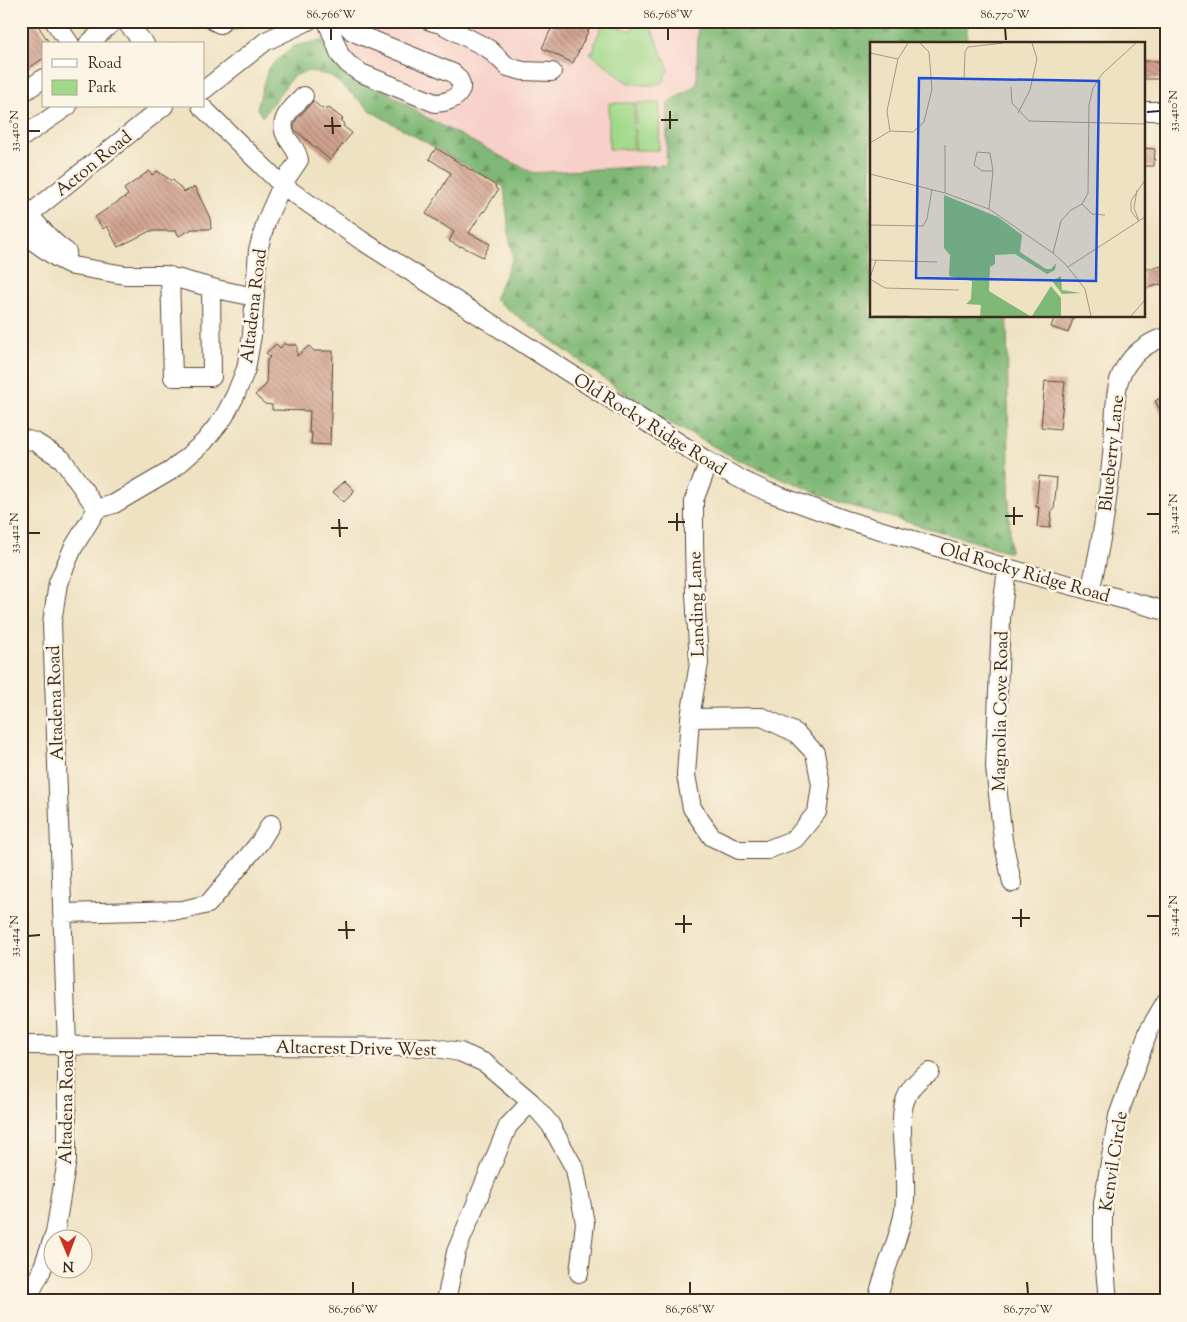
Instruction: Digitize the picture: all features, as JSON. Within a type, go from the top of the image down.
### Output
[{"type":"street","points":[[54,21],[69,42]]},
{"type":"street","points":[[90,42],[114,21]]},
{"type":"street","points":[[125,21],[143,42]]},
{"type":"street","points":[[205,89],[266,41],[308,21]]},
{"type":"street","points":[[327,21],[340,55],[348,64],[361,72],[435,103],[442,103],[457,97],[461,90],[461,82],[453,73],[358,34],[352,31],[343,21]]},
{"type":"street","points":[[430,21],[441,24],[489,49],[508,67],[552,72]]},
{"type":"street","points":[[21,94],[42,79]]},
{"type":"street","name":"Altadena Road","points":[[26,1301],[41,1272],[55,1233],[67,1160],[67,1046],[52,623],[58,583],[73,548],[97,509],[114,504],[172,470],[204,442],[224,417],[235,396],[246,369],[252,335],[258,250],[282,185],[299,160],[297,150],[286,136],[283,121],[291,109],[304,96]]},
{"type":"street","points":[[21,138],[65,108]]},
{"type":"street","name":"Acton Road","points":[[24,220],[162,108]]},
{"type":"street","name":"Old Rocky Ridge Road","points":[[204,108],[282,185],[373,248],[709,462],[744,481],[792,502],[843,519],[1007,568],[1166,611]]},
{"type":"street","points":[[1144,111],[1166,112]]},
{"type":"street","points":[[24,220],[45,234],[86,269],[125,275],[165,275],[211,288],[254,297]]},
{"type":"street","points":[[170,276],[173,377],[212,377],[211,288]]},
{"type":"street","name":"Blueberry Lane","points":[[1090,590],[1106,512],[1117,390],[1120,376],[1125,366],[1141,349],[1157,339],[1166,337]]},
{"type":"street","points":[[21,438],[35,442],[62,459],[97,509]]},
{"type":"street","name":"Landing Lane","points":[[690,718],[762,717],[796,733],[815,753],[821,785],[817,812],[795,839],[768,850],[739,850],[712,837],[692,808],[686,775],[690,718],[699,663],[695,594],[694,500],[709,462]]},
{"type":"street","name":"Magnolia Cove Road","points":[[1007,568],[1001,618],[995,767],[1003,840],[1012,883]]},
{"type":"street","points":[[62,913],[183,910],[208,904],[260,842],[271,824]]},
{"type":"street","name":"Kenvil Circle","points":[[1108,1301],[1103,1246],[1103,1202],[1118,1116],[1149,1030],[1166,1001]]},
{"type":"street","name":"Altacrest Drive West","points":[[21,1045],[430,1047],[460,1052],[485,1063],[531,1102],[550,1124],[575,1169],[585,1223],[578,1273]]},
{"type":"street","points":[[877,1301],[903,1214],[902,1119],[904,1103],[917,1080],[930,1072]]},
{"type":"street","points":[[446,1301],[456,1252],[508,1126],[531,1102]]},
{"type":"shaded area","points":[[307,21],[698,21],[697,84],[668,103],[666,165],[533,173],[429,119],[334,58],[323,40]]},
{"type":"green space","points":[[229,21],[260,21],[229,32]]},
{"type":"green space","points":[[604,21],[623,29],[632,30],[639,21],[648,21],[669,70],[665,75],[664,81],[653,85],[630,83],[590,53],[594,51],[595,42]]},
{"type":"green space","points":[[698,21],[967,21],[967,42],[870,42],[870,318],[1007,318],[1010,552],[841,503],[737,459],[650,412],[494,299],[513,258],[504,187],[374,113],[331,76],[309,71],[293,76],[262,117],[257,108],[268,68],[294,46],[323,40],[334,58],[429,119],[533,173],[666,165],[668,103],[697,84]]},
{"type":"green space","points":[[609,103],[634,103],[633,149],[609,149]]},
{"type":"green space","points":[[636,103],[660,103],[659,150],[635,150]]},
{"type":"building","points":[[27,21],[35,21],[49,42],[42,42],[42,59],[21,73],[21,25]]},
{"type":"building","points":[[555,21],[593,21],[573,63],[542,48]]},
{"type":"building","points":[[1144,61],[1166,61],[1166,79],[1144,79]]},
{"type":"building","points":[[313,101],[322,109],[324,107],[327,110],[329,108],[343,119],[341,121],[344,124],[343,126],[352,133],[330,160],[294,128],[296,120]]},
{"type":"building","points":[[436,148],[496,186],[495,188],[498,190],[469,233],[490,244],[483,257],[449,241],[454,232],[426,214],[451,173],[429,159]]},
{"type":"building","points":[[1144,148],[1155,149],[1154,166],[1144,166]]},
{"type":"building","points":[[149,171],[152,175],[157,171],[173,180],[184,192],[195,187],[210,218],[211,229],[192,229],[179,236],[176,231],[150,231],[118,247],[107,226],[103,229],[95,217],[128,195],[124,189]]},
{"type":"building","points":[[1166,265],[1166,283],[1144,289],[1144,270]]},
{"type":"building","points":[[1054,318],[1073,318],[1068,333],[1051,327]]},
{"type":"building","points":[[285,343],[287,345],[297,345],[297,356],[309,346],[314,351],[333,351],[330,445],[311,444],[312,433],[309,433],[310,411],[272,410],[272,405],[265,404],[255,395],[266,385],[267,360],[270,357],[266,353],[276,344],[280,348]]},
{"type":"building","points":[[1045,381],[1065,382],[1060,429],[1041,427]]},
{"type":"building","points":[[1166,395],[1166,421],[1155,401]]},
{"type":"building","points":[[1039,476],[1057,478],[1050,528],[1037,527],[1039,507],[1036,507]]},
{"type":"building","points":[[345,481],[355,491],[344,502],[333,492]]}]
